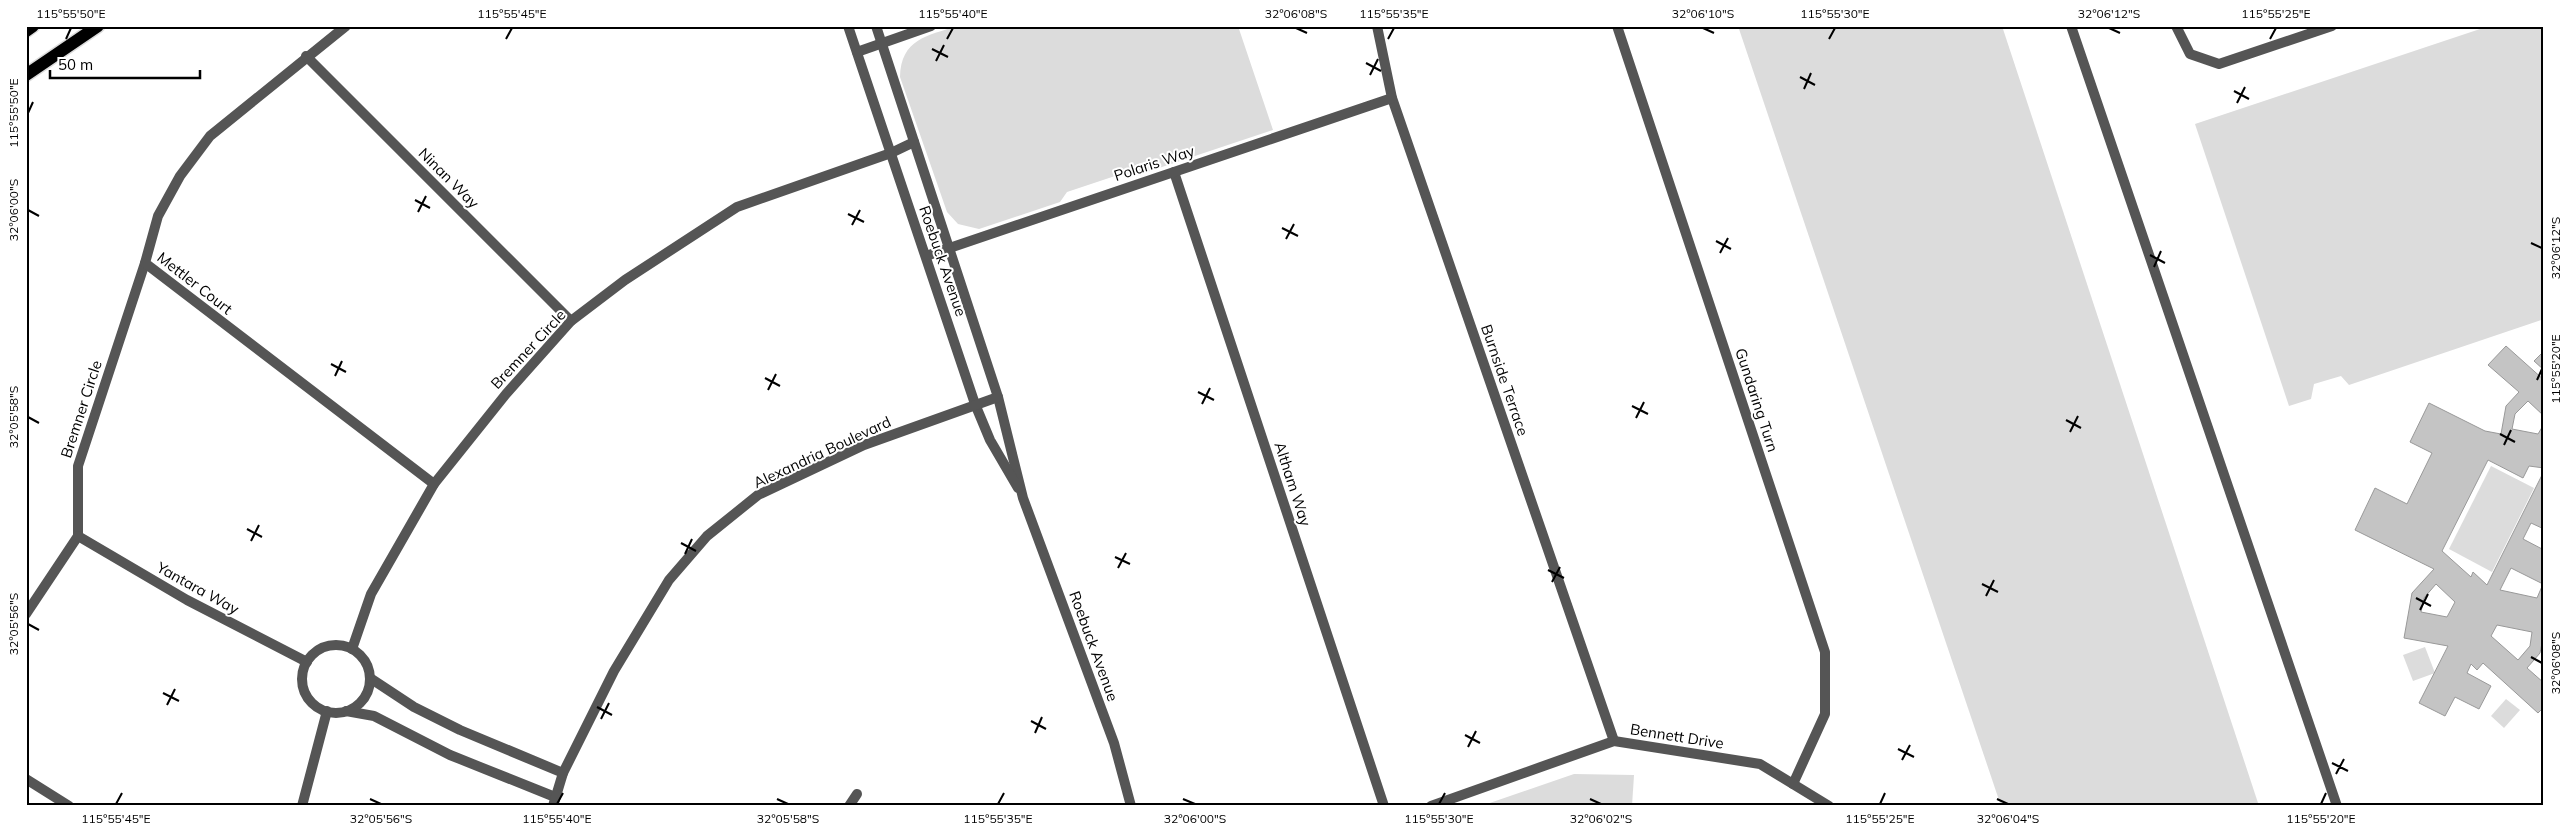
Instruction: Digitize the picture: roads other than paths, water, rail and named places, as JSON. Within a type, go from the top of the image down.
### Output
[{"type":"main road","points":[[26,31],[34,26]]},
{"type":"main road","points":[[26,75],[98,26]]},
{"type":"street","name":"Mettler Court","points":[[346,26],[306,56],[210,136],[180,176],[163,208],[145,263],[434,484]]},
{"type":"street","name":"Roebuck Avenue","points":[[848,26],[975,404],[990,440],[1023,498]]},
{"type":"street","name":"Roebuck Avenue","points":[[876,26],[998,397],[1023,498],[1114,743],[1131,806]]},
{"type":"street","points":[[857,52],[931,26]]},
{"type":"street","name":"Burnside Terrace","points":[[1377,26],[1392,98],[1614,741]]},
{"type":"street","name":"Gundaring Turn","points":[[1617,26],[1825,652],[1825,714],[1793,784]]},
{"type":"street","points":[[2070,26],[2337,806]]},
{"type":"street","points":[[2176,26],[2190,54],[2219,64],[2332,26]]},
{"type":"street","name":"Ninan Way","points":[[306,56],[572,322]]},
{"type":"street","name":"Polaris Way","points":[[926,256],[1392,98]]},
{"type":"street","name":"Bremner Circle","points":[[352,649],[370,594],[434,484],[506,394],[572,322],[625,280],[736,207],[891,154],[914,142]]},
{"type":"street","name":"Altham Way","points":[[1174,172],[1384,806]]},
{"type":"street","name":"Bremner Circle","points":[[78,536],[78,466],[145,263]]},
{"type":"street","name":"Alexandria Boulevard","points":[[554,802],[563,773],[614,671],[669,580],[707,536],[758,495],[864,445],[998,397]]},
{"type":"street","points":[[26,614],[78,536]]},
{"type":"street","name":"Yantara Way","points":[[78,536],[187,600],[306,662]]},
{"type":"street","points":[[340,646],[352,649],[364,661],[370,678],[365,697],[357,706],[346,711],[335,713],[319,708],[310,701],[304,690],[302,679],[306,662],[314,653],[324,647],[340,646]]},
{"type":"street","points":[[370,678],[414,707],[460,730],[563,773]]},
{"type":"street","points":[[302,806],[327,711]]},
{"type":"street","points":[[346,711],[374,716],[450,755],[554,802]]},
{"type":"street","name":"Bennett Drive","points":[[1431,806],[1614,741],[1760,764],[1828,806]]},
{"type":"street","points":[[26,780],[69,806]]},
{"type":"street","points":[[849,806],[857,794]]}]
